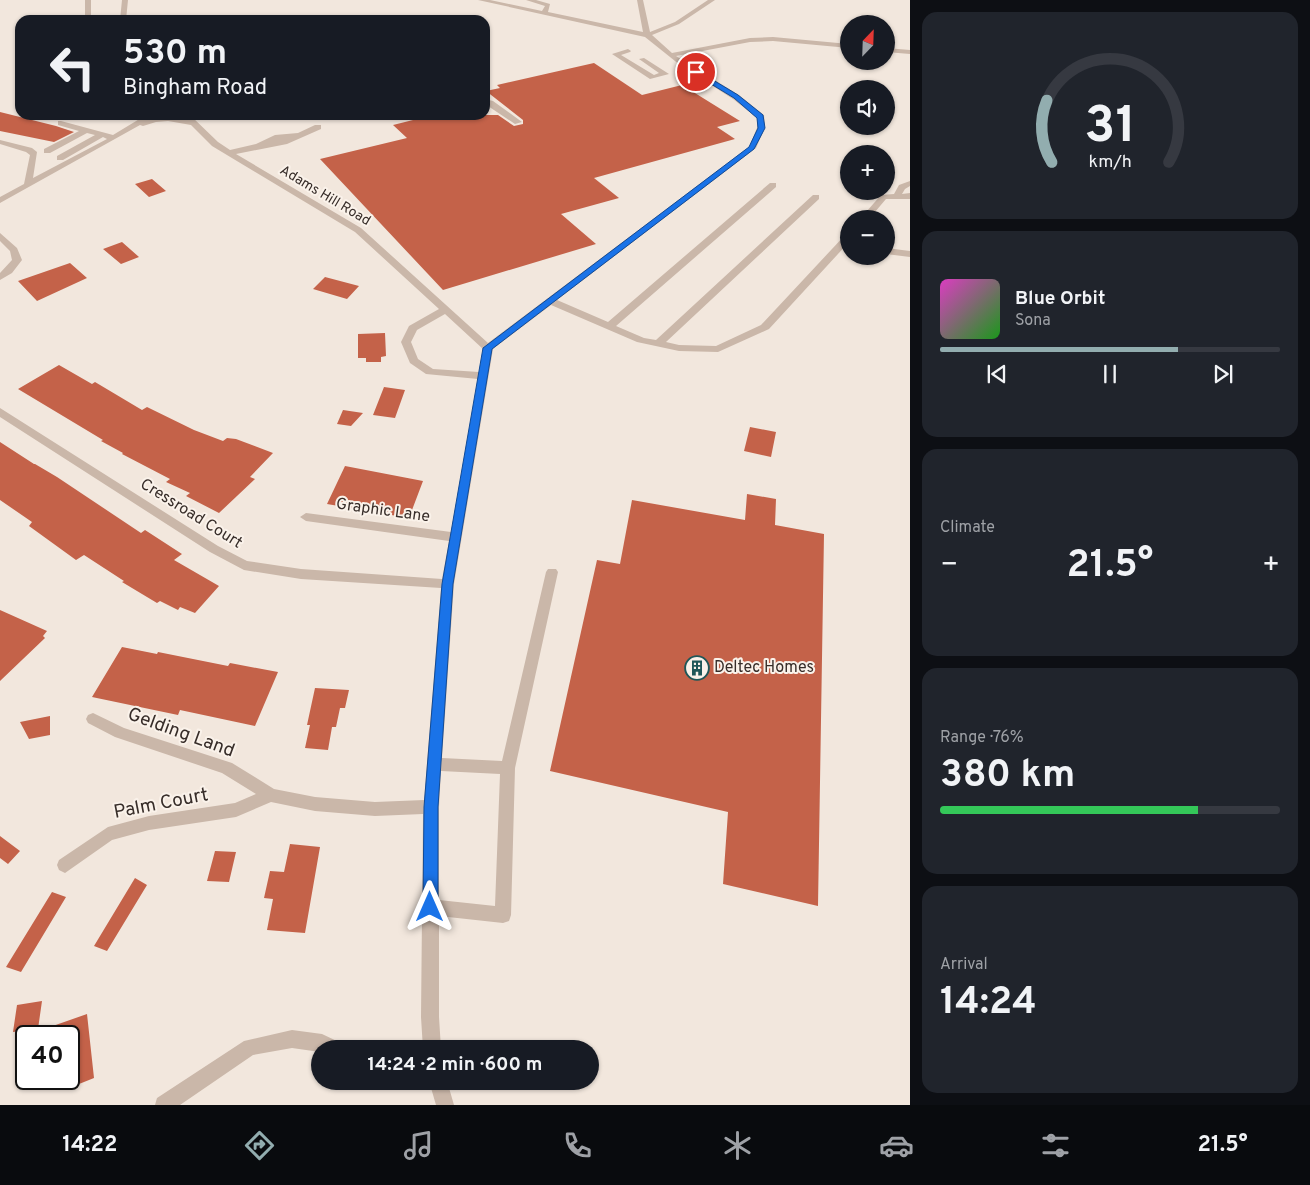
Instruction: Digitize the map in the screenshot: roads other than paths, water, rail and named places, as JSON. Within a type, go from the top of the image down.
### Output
[{"type":"street","points":[[88,0],[88,15]]},
{"type":"street","points":[[124,15],[125,0]]},
{"type":"street","points":[[431,1040],[431,807],[448,584],[488,348],[752,148],[762,128],[761,117],[736,97],[670,54],[647,36],[481,0]]},
{"type":"street","points":[[529,0],[548,5],[544,13]]},
{"type":"street","points":[[640,0],[647,36]]},
{"type":"street","points":[[647,36],[677,22],[712,0]]},
{"type":"street","points":[[670,54],[750,40],[773,39],[840,45]]},
{"type":"street","points":[[628,51],[615,54],[653,77],[665,74],[642,59]]},
{"type":"street","points":[[895,51],[910,52]]},
{"type":"street","points":[[490,103],[518,122]]},
{"type":"street","points":[[62,162],[114,138],[144,120]]},
{"type":"street","points":[[129,130],[154,120]]},
{"type":"street","points":[[178,120],[194,123]]},
{"type":"street","name":"Adams Hill Road","points":[[191,120],[215,144],[358,230],[488,348]]},
{"type":"street","points":[[61,123],[114,138]]},
{"type":"street","points":[[229,153],[292,141],[299,135],[318,126]]},
{"type":"street","points":[[34,155],[47,151],[86,130]]},
{"type":"street","points":[[0,200],[28,185],[101,135]]},
{"type":"street","points":[[0,142],[29,150],[34,155]]},
{"type":"street","points":[[47,151],[62,162]]},
{"type":"street","points":[[28,185],[34,155]]},
{"type":"street","points":[[897,196],[902,187],[910,182]]},
{"type":"street","points":[[610,326],[772,185]]},
{"type":"street","points":[[872,210],[884,197],[910,196]]},
{"type":"street","points":[[658,344],[816,197]]},
{"type":"street","points":[[0,236],[14,250],[17,260],[9,271],[0,277]]},
{"type":"street","points":[[551,301],[641,340],[679,348],[718,349],[766,327],[840,250]]},
{"type":"street","points":[[895,252],[910,254]]},
{"type":"street","points":[[445,310],[414,328],[406,342],[414,361],[430,372],[483,376]]},
{"type":"street","name":"Cressroad Court","points":[[0,412],[214,549],[244,565],[302,574],[448,584]]},
{"type":"street","name":"Graphic Lane","points":[[306,516],[456,537]]},
{"type":"street","points":[[430,907],[503,914],[508,768],[552,572]]},
{"type":"street","name":"Gelding Land","points":[[93,719],[120,733],[227,768],[271,795],[316,804],[375,809],[431,807]]},
{"type":"street","points":[[434,764],[508,768]]},
{"type":"street","name":"Palm Court","points":[[65,865],[108,834],[150,823],[236,810],[271,795]]},
{"type":"street","points":[[164,1105],[250,1047],[292,1039],[311,1042]]},
{"type":"street","points":[[441,1090],[445,1105]]},
{"type":"place","name":"Deltec Homes","points":[[697,668]]}]
